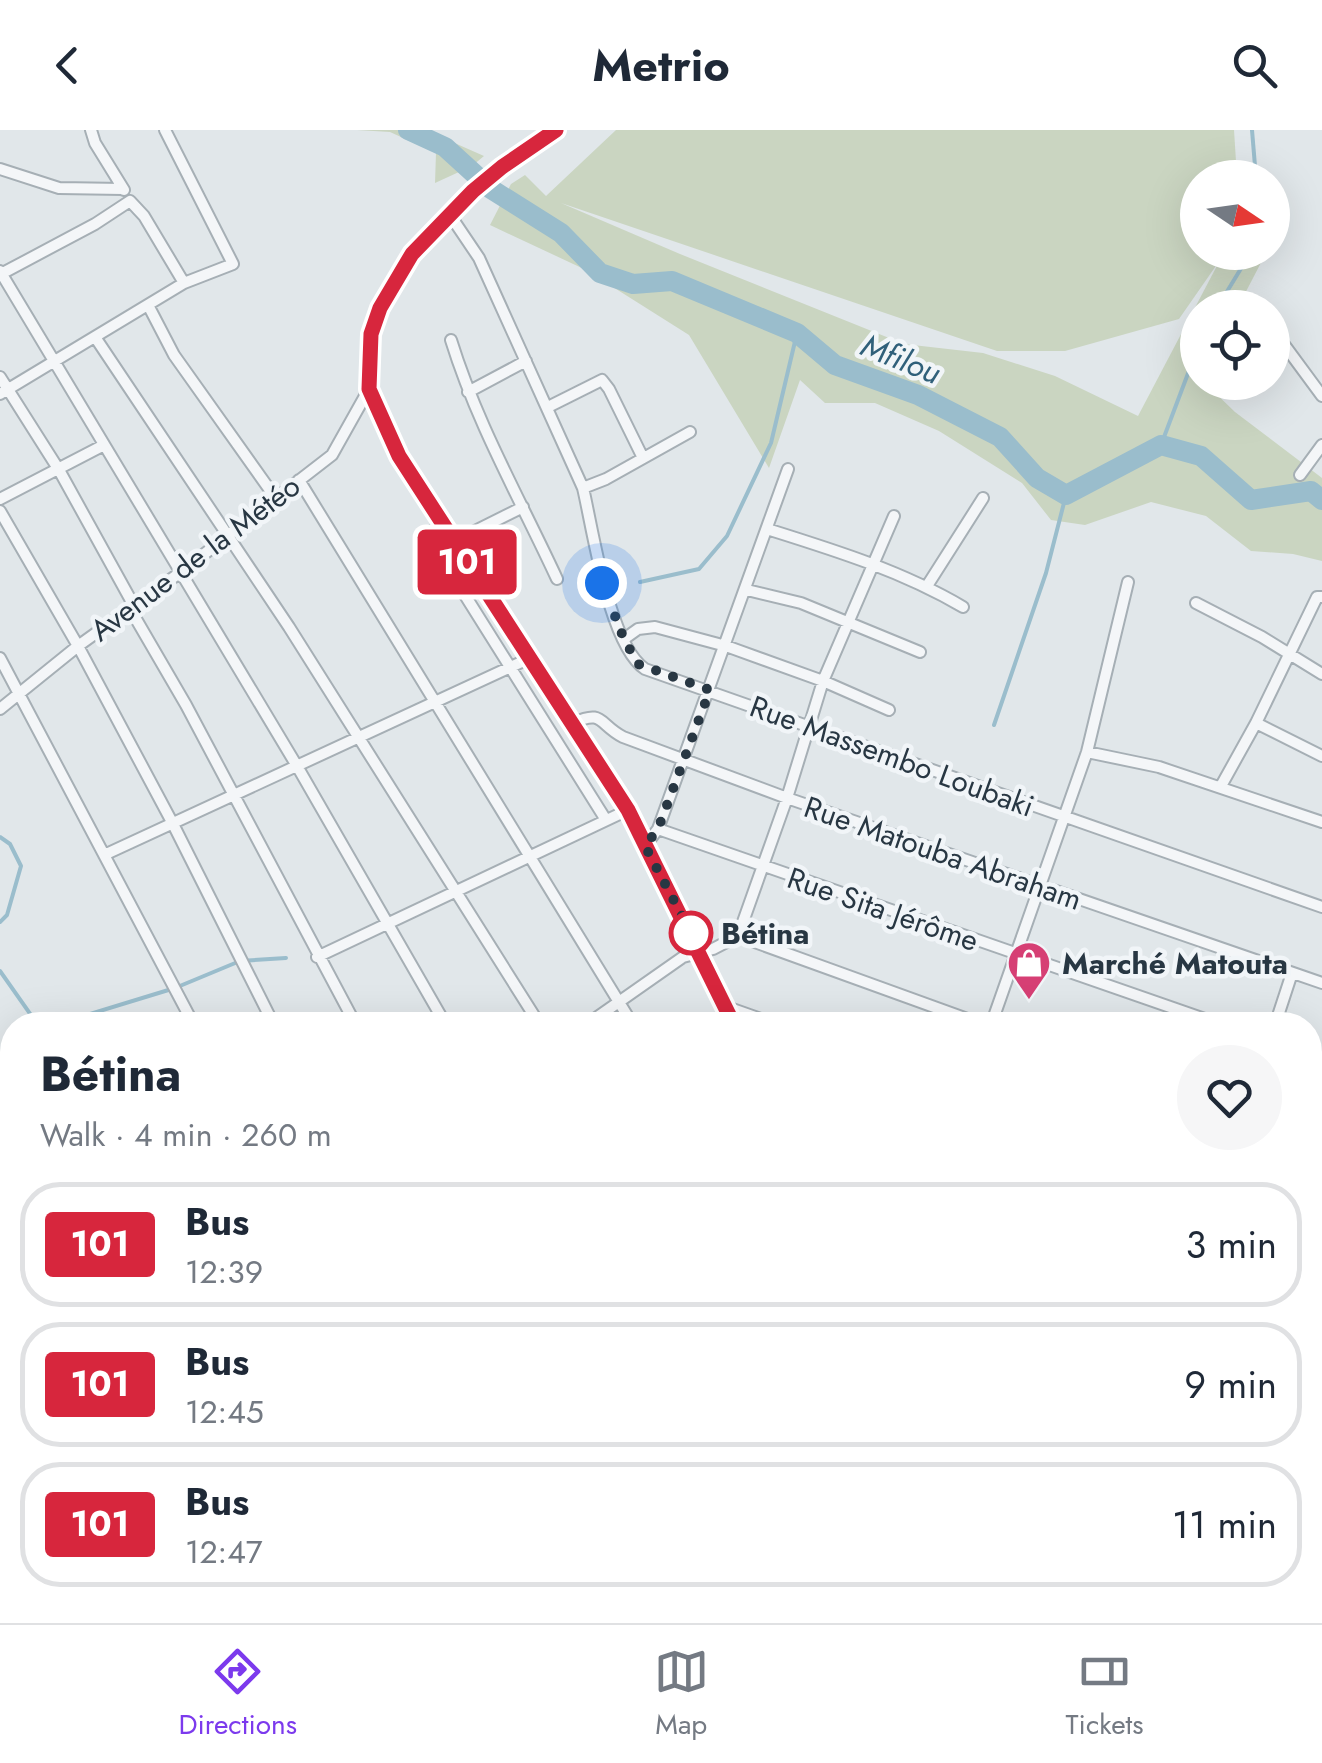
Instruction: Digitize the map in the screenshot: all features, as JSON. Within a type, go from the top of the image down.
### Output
[{"type":"street","points":[[91,130],[130,201],[144,216],[184,283]]},
{"type":"street","points":[[4,392],[184,283],[233,264],[165,130]]},
{"type":"street","points":[[556,130],[473,191],[412,254],[380,308],[371,334],[369,389],[399,456],[628,810],[728,1012]]},
{"type":"street","points":[[0,169],[59,188],[123,188]]},
{"type":"street","points":[[130,201],[96,224],[1,272],[298,766],[439,1012]]},
{"type":"street","name":"Rue Massembo Loubaki","points":[[450,215],[478,258],[583,488],[602,583],[638,664],[1322,907]]},
{"type":"street","points":[[148,305],[174,355],[277,500]]},
{"type":"street","points":[[96,337],[359,736],[532,1012]]},
{"type":"street","points":[[450,340],[468,392],[557,579]]},
{"type":"street","points":[[1290,353],[1322,396]]},
{"type":"street","points":[[468,392],[526,360]]},
{"type":"street","points":[[0,377],[4,392],[59,470],[349,1012]]},
{"type":"street","points":[[548,407],[602,380],[643,458]]},
{"type":"street","name":"Avenue de la Météo","points":[[0,709],[332,455],[369,389]]},
{"type":"street","points":[[583,488],[690,432]]},
{"type":"street","points":[[0,499],[104,445]]},
{"type":"street","points":[[1300,475],[1322,445]]},
{"type":"street","points":[[645,846],[658,829],[685,759],[788,468]]},
{"type":"street","points":[[299,480],[626,1012]]},
{"type":"street","points":[[928,586],[983,498]]},
{"type":"street","points":[[442,561],[457,546],[523,507]]},
{"type":"street","points":[[0,511],[78,646],[267,1012]]},
{"type":"street","points":[[604,1012],[682,957],[714,949],[738,936],[787,798],[823,680],[894,516]]},
{"type":"street","points":[[443,524],[430,536],[442,561],[606,820]]},
{"type":"street","points":[[767,529],[928,586],[963,607]]},
{"type":"street","points":[[993,1012],[1088,752],[1128,582]]},
{"type":"street","points":[[746,590],[800,603],[920,652]]},
{"type":"street","points":[[1222,786],[1313,602],[1322,597]]},
{"type":"street","points":[[472,610],[491,601]]},
{"type":"street","points":[[1196,603],[1322,674]]},
{"type":"street","points":[[624,639],[638,629],[655,627],[726,646],[823,680],[889,710]]},
{"type":"street","points":[[0,658],[187,1012]]},
{"type":"street","points":[[104,855],[528,660]]},
{"type":"street","name":"Rue Matouba Abraham","points":[[573,723],[590,715],[598,716],[623,737],[787,798],[1322,984]]},
{"type":"street","points":[[1256,724],[1322,756]]},
{"type":"street","points":[[1088,752],[1159,767],[1322,822]]},
{"type":"street","points":[[317,957],[628,810]]},
{"type":"street","name":"Rue Sita Jérôme","points":[[658,829],[1184,1012]]},
{"type":"street","points":[[738,936],[951,1012]]},
{"type":"street","points":[[1279,1012],[1292,973]]},
{"type":"street","points":[[726,1008],[738,1012]]},
{"type":"green space","points":[[357,130],[425,130],[484,156],[435,183],[436,153],[390,132]]},
{"type":"green space","points":[[616,130],[1234,130],[1236,160],[1180,160],[1180,270],[1213,270],[1199,290],[1180,290],[1179,319],[1065,351],[997,351],[561,203],[904,344],[983,353],[1055,376],[1138,416],[1180,336],[1180,400],[1223,400],[1322,478],[1322,561],[1251,551],[1206,516],[1151,502],[1085,525],[1051,520],[1022,483],[939,431],[875,403],[825,403],[800,380],[769,468],[689,335],[586,270],[490,225],[511,184],[525,175],[546,196]]},
{"type":"green space","points":[[1215,270],[1257,270],[1247,290],[1204,290]]},
{"type":"waterway","name":"Mfilou","points":[[408,130],[445,147],[491,189],[561,233],[600,273],[633,284],[672,281],[797,333],[835,365],[918,395],[1000,437],[1037,478],[1066,495],[1161,445],[1201,456],[1251,500],[1311,491],[1322,500]]},
{"type":"waterway","points":[[1252,130],[1254,160]]},
{"type":"waterway","points":[[1228,290],[1240,270]]},
{"type":"waterway","points":[[640,582],[699,569],[727,536],[771,443],[797,333]]},
{"type":"waterway","points":[[1161,445],[1180,395]]},
{"type":"waterway","points":[[994,725],[1046,573],[1066,495]]},
{"type":"waterway","points":[[0,837],[10,844],[21,866],[7,915],[0,922]]},
{"type":"waterway","points":[[97,1012],[175,988],[240,961],[286,958]]},
{"type":"waterway","points":[[0,971],[29,1012]]},
{"type":"bus line","name":"101","points":[[556,130],[473,191],[412,254],[380,308],[371,334],[369,389],[399,456],[628,810],[728,1012]]},
{"type":"place","name":"Bétina","points":[[691,933]]},
{"type":"place","name":"Marché Matouta","points":[[1029,1001]]},
{"type":"route","points":[[602,583],[638,664],[710,690],[658,829],[645,846],[691,933]]}]
